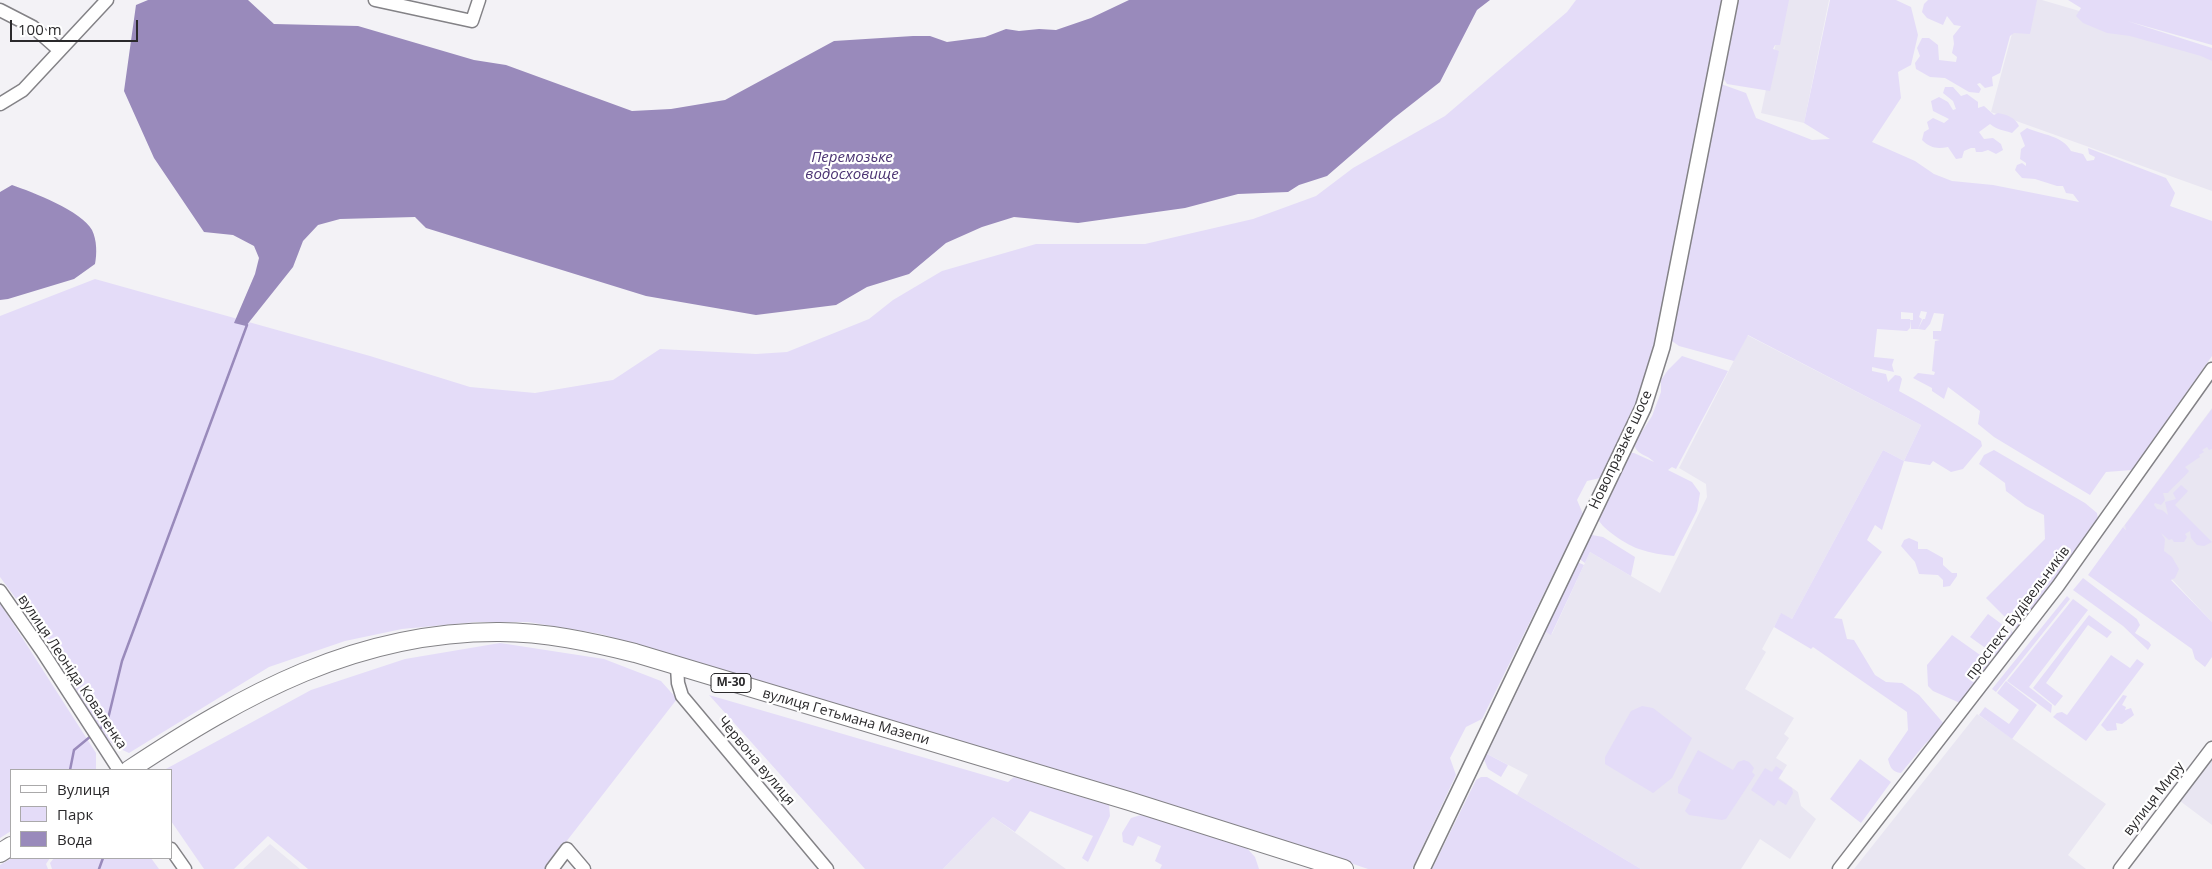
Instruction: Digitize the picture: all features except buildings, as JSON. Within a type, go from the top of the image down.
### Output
[{"type":"highway","name":"вулиця Гетьмана Мазепи","points":[[131,769],[193,728],[259,691],[311,669],[395,642],[427,636],[501,632],[528,634],[602,645],[1110,796],[1344,869]]},
{"type":"main road","name":"Новопразьке шосе","points":[[1422,869],[1643,408],[1658,364],[1730,0]]},
{"type":"street","points":[[0,104],[23,90],[106,0]]},
{"type":"street","points":[[375,0],[472,21],[479,0]]},
{"type":"street","points":[[0,10],[33,27],[59,50]]},
{"type":"street","name":"проспект Будівельників","points":[[1840,869],[2058,586],[2212,369]]},
{"type":"street","name":"вулиця Леоніда Коваленка","points":[[0,592],[42,651],[84,719],[118,769]]},
{"type":"street","name":"Червона вулиця","points":[[677,667],[678,683],[682,696],[827,869]]},
{"type":"street","name":"вулиця Миру","points":[[2120,869],[2212,748]]},
{"type":"street","points":[[552,869],[567,849],[584,869]]},
{"type":"street","points":[[172,850],[185,869]]},
{"type":"shaded area","points":[[1785,0],[1829,0],[1804,123],[1761,113]]},
{"type":"shaded area","points":[[2021,0],[2042,0],[2212,50],[2212,191],[1991,112]]},
{"type":"shaded area","points":[[1747,335],[1921,425],[1904,461],[1883,450],[1792,619],[1781,614],[1762,649],[1766,652],[1745,689],[1794,718],[1784,734],[1789,738],[1776,758],[1787,765],[1779,778],[1798,792],[1801,806],[1816,819],[1790,859],[1760,839],[1741,869],[1641,869],[1517,795],[1528,775],[1487,754],[1546,632],[1552,634],[1590,552],[1660,593],[1707,497],[1706,484],[1679,468]]},
{"type":"shaded area","points":[[2212,408],[2212,622],[2123,527]]},
{"type":"shaded area","points":[[1977,714],[2106,804],[2068,855],[2086,869],[1854,869]]},
{"type":"shaded area","points":[[2212,758],[2212,825],[2180,801]]},
{"type":"shaded area","points":[[993,817],[1066,869],[943,869]]},
{"type":"shaded area","points":[[270,844],[300,869],[243,869]]},
{"type":"green space","points":[[1576,0],[1722,0],[1656,340],[1646,381],[1600,478],[1587,481],[1577,500],[1583,514],[1482,719],[1466,727],[1450,758],[1456,775],[1412,869],[1368,869],[1261,833],[1215,822],[601,634],[528,622],[476,622],[402,629],[345,641],[269,667],[129,753],[114,746],[99,729],[51,646],[0,577],[0,316],[95,279],[370,356],[470,387],[535,393],[613,380],[660,349],[756,354],[787,352],[869,319],[893,300],[942,271],[1036,244],[1145,244],[1253,219],[1316,196],[1353,168],[1445,116],[1567,12]]},
{"type":"green space","points":[[1737,0],[1789,0],[1780,45],[1775,45],[1773,49],[1779,51],[1770,91],[1727,84],[1722,76]]},
{"type":"green space","points":[[1830,0],[1896,0],[1911,7],[1918,35],[1911,65],[1898,72],[1901,98],[1872,142],[1915,161],[1934,174],[1952,181],[1993,185],[2079,202],[2073,194],[2066,193],[2063,186],[2035,179],[2022,178],[2015,170],[2017,165],[2022,163],[2026,166],[2026,163],[2020,159],[2021,149],[2025,146],[2020,133],[2027,128],[2057,139],[2071,151],[2083,154],[2087,161],[2094,160],[2095,157],[2089,154],[2088,148],[2166,178],[2175,193],[2170,206],[2212,221],[2212,356],[2132,470],[2106,472],[2090,495],[1994,437],[1978,424],[1980,411],[1948,387],[1944,399],[1932,391],[1932,388],[1913,378],[1918,373],[1934,375],[1935,372],[1932,371],[1935,341],[1940,340],[1933,339],[1933,331],[1941,331],[1944,314],[1934,313],[1930,324],[1925,330],[1911,329],[1910,320],[1910,328],[1907,331],[1877,329],[1874,357],[1894,359],[1892,365],[1894,372],[1872,367],[1872,371],[1886,374],[1888,382],[1895,375],[1900,376],[1902,379],[1899,391],[1981,441],[1982,446],[1963,469],[1951,472],[1933,461],[1930,465],[1904,461],[1921,425],[1748,335],[1734,361],[1679,346],[1672,341],[1670,333],[1721,84],[1746,93],[1756,118],[1812,140],[1830,139],[1804,123]],"holes":[[[1921,311],[1927,312],[1925,319],[1923,319],[1918,329],[1922,319],[1919,317]],[[1901,312],[1913,313],[1913,320],[1901,319]]]},
{"type":"green space","points":[[1928,0],[2037,0],[2030,34],[2014,33],[2010,36],[2000,73],[1992,77],[1993,86],[1985,88],[1980,83],[1977,84],[1981,89],[1979,93],[1969,92],[1945,78],[1930,77],[1916,69],[1915,63],[1920,56],[1917,48],[1922,38],[1929,38],[1938,45],[1939,60],[1956,62],[1957,57],[1952,53],[1953,36],[1961,26],[1954,25],[1947,16],[1943,25],[1927,18],[1922,12],[1924,4]]},
{"type":"green space","points":[[2068,0],[2212,0],[2212,45],[2127,21],[2212,48],[2212,61],[2201,56],[2130,36],[2107,33],[2083,23],[2076,16],[2081,8]]},
{"type":"green space","points":[[1945,87],[1953,87],[1961,96],[1967,94],[1978,102],[1978,108],[1984,106],[1994,115],[1998,113],[2015,120],[2019,126],[2012,133],[1998,129],[1990,124],[1979,132],[1984,139],[1993,138],[2001,144],[2003,150],[1996,154],[1988,150],[1976,152],[1975,148],[1971,148],[1964,151],[1962,158],[1956,159],[1948,147],[1934,147],[1922,140],[1924,132],[1929,129],[1927,122],[1933,118],[1944,123],[1949,119],[1933,111],[1931,101],[1939,97],[1948,102],[1953,110],[1956,109],[1953,101],[1943,93]]},
{"type":"green space","points":[[1682,356],[1728,371],[1676,469],[1672,467],[1668,470],[1692,482],[1700,493],[1697,511],[1674,556],[1648,552],[1628,544],[1608,530],[1597,516],[1629,453],[1634,453],[1654,462],[1639,452],[1634,444],[1652,416],[1661,392],[1661,380]]},
{"type":"green space","points":[[2212,409],[2212,449],[2209,450],[2207,447],[2202,450],[2204,452],[2199,455],[2200,457],[2185,467],[2189,471],[2168,493],[2163,493],[2165,500],[2161,505],[2155,503],[2154,505],[2157,509],[2162,510],[2168,515],[2165,502],[2176,499],[2173,493],[2181,485],[2188,491],[2175,505],[2212,542],[2204,546],[2197,545],[2191,538],[2190,531],[2185,534],[2187,537],[2184,542],[2174,542],[2161,533],[2165,539],[2164,551],[2172,557],[2179,569],[2175,578],[2171,580],[2212,622],[2212,657],[2205,667],[2195,659],[2192,649],[2088,575],[2123,527],[2126,530],[2125,525]]},
{"type":"green space","points":[[1883,450],[1904,461],[1882,530],[1875,525],[1867,540],[1882,552],[1834,618],[1842,619],[1847,639],[1854,640],[1875,675],[1886,682],[1902,683],[1919,695],[1945,725],[1925,744],[1901,773],[1895,772],[1892,769],[1888,759],[1908,730],[1907,712],[1813,647],[1811,649],[1774,627],[1781,613],[1792,619]]},
{"type":"green space","points":[[1994,450],[2085,503],[2097,513],[2098,519],[2021,628],[2016,628],[1986,598],[2045,539],[2044,515],[2026,506],[2006,491],[2005,483],[1979,464],[1984,455]]},
{"type":"green space","points":[[1592,535],[1603,537],[1635,557],[1631,576],[1590,552],[1585,563],[1578,558],[1588,537]]},
{"type":"green space","points":[[1909,538],[1918,542],[1918,549],[1927,549],[1943,558],[1943,565],[1952,573],[1957,573],[1950,586],[1943,587],[1943,580],[1938,575],[1919,574],[1915,562],[1901,546],[1904,540]]},
{"type":"green space","points":[[1577,562],[1584,565],[1551,635],[1546,632],[1512,702],[1511,696]]},
{"type":"green space","points":[[2083,578],[2137,619],[2140,625],[2135,633],[2149,642],[2151,645],[2148,650],[2123,626],[2073,590]]},
{"type":"green space","points":[[2067,596],[2070,599],[1996,692],[1992,689]]},
{"type":"green space","points":[[2073,599],[2088,610],[2029,687],[2052,705],[2051,713],[2007,681]]},
{"type":"green space","points":[[0,603],[96,753],[96,769],[10,769],[10,832],[0,838]]},
{"type":"green space","points":[[1988,614],[2015,634],[1998,657],[1970,637]]},
{"type":"green space","points":[[2089,615],[2112,632],[2107,638],[2088,625],[2046,683],[2063,696],[2055,706],[2033,688]]},
{"type":"green space","points":[[1952,635],[1990,662],[1991,667],[1960,703],[1933,691],[1928,686],[1927,665]]},
{"type":"green space","points":[[500,643],[604,659],[661,681],[677,699],[545,869],[308,869],[268,836],[234,869],[204,869],[172,822],[172,769],[166,769],[311,690],[405,659]]},
{"type":"green space","points":[[2111,655],[2130,668],[2137,659],[2144,664],[2086,741],[2053,717],[2057,713],[2062,712],[2067,715]]},
{"type":"green space","points":[[2006,681],[2037,705],[2012,739],[1979,715],[1985,707],[2009,724],[2019,710],[1997,693]]},
{"type":"green space","points":[[709,695],[1008,782],[1014,777],[1109,805],[1110,816],[1088,862],[1082,858],[1093,836],[1030,811],[1015,832],[993,817],[943,869],[865,869]]},
{"type":"green space","points":[[2123,695],[2127,696],[2122,705],[2126,707],[2125,710],[2131,708],[2134,715],[2122,724],[2116,723],[2117,730],[2107,731],[2101,725]]},
{"type":"green space","points":[[1642,706],[1653,708],[1692,738],[1672,778],[1653,793],[1605,764],[1605,757],[1631,711]]},
{"type":"green space","points":[[1508,711],[1487,754],[1508,765],[1501,777],[1488,769],[1483,757],[1502,715]]},
{"type":"green space","points":[[1698,750],[1733,770],[1738,762],[1744,760],[1749,762],[1754,768],[1752,772],[1755,775],[1726,819],[1689,815],[1685,811],[1691,800],[1678,793],[1678,787]]},
{"type":"green space","points":[[1860,759],[1891,782],[1861,823],[1830,799]]},
{"type":"green space","points":[[1776,766],[1783,771],[1778,779],[1792,788],[1793,793],[1786,805],[1778,800],[1774,806],[1751,790],[1765,768],[1772,772]]},
{"type":"green space","points":[[1481,777],[1487,777],[1641,869],[1432,869],[1476,780]]},
{"type":"green space","points":[[1141,815],[1165,819],[1245,846],[1255,857],[1259,869],[1160,869],[1162,865],[1155,861],[1161,846],[1138,836],[1133,846],[1123,842],[1122,833],[1131,818]]},
{"type":"green space","points":[[10,859],[49,859],[46,864],[48,869],[0,869],[0,865]]},
{"type":"green space","points":[[53,859],[152,859],[159,869],[52,869],[50,863]]},
{"type":"water","name":"Перемозьке водосховище","points":[[148,0],[248,0],[274,24],[358,26],[474,60],[506,65],[632,111],[671,109],[725,100],[834,41],[930,36],[947,42],[985,37],[1006,29],[1019,31],[1056,30],[1091,18],[1129,0],[1490,0],[1477,10],[1440,82],[1394,118],[1327,176],[1299,185],[1288,192],[1238,194],[1185,208],[1078,223],[1014,217],[982,227],[946,243],[909,274],[867,287],[836,305],[756,315],[646,296],[426,228],[415,217],[340,219],[318,225],[303,241],[293,267],[246,326],[234,323],[255,274],[259,258],[254,246],[233,235],[204,232],[154,158],[124,91],[136,5]]},
{"type":"water","points":[[12,185],[68,209],[87,223],[95,238],[96,260],[95,264],[74,279],[0,300],[0,192]]},
{"type":"waterway","points":[[97,731],[107,723],[122,661],[247,325]]},
{"type":"waterway","points":[[70,769],[74,750],[91,736]]},
{"type":"waterway","points":[[99,869],[103,859]]}]
